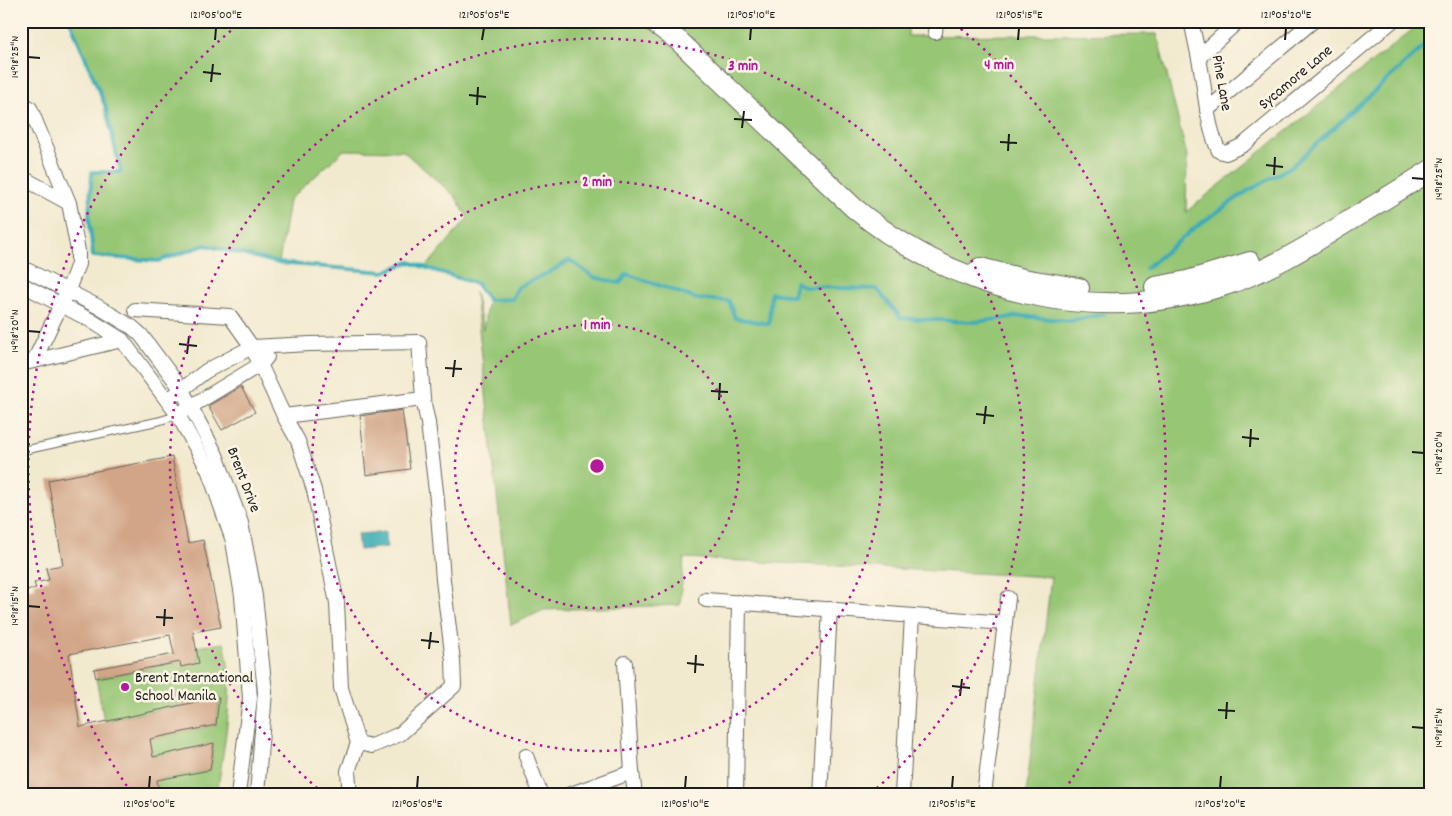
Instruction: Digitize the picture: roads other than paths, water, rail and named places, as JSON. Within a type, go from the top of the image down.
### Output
[{"type":"main road","points":[[652,21],[679,41],[856,201],[931,246],[982,269],[1023,279],[1065,287],[1189,295],[1220,287],[1306,248],[1431,170]]},
{"type":"main road","points":[[676,21],[856,201]]},
{"type":"main road","points":[[1157,293],[1187,281],[1245,264],[1270,253],[1306,234],[1431,156]]},
{"type":"street","name":"Pine Lane","points":[[1191,21],[1199,57],[1207,110],[1219,151]]},
{"type":"street","points":[[1199,57],[1238,21]]},
{"type":"street","points":[[1207,110],[1312,21]]},
{"type":"street","name":"Sycamore Lane","points":[[1219,151],[1226,153],[1243,145],[1392,21]]},
{"type":"street","points":[[21,103],[30,108],[69,203],[78,257],[78,264],[68,290],[27,362]]},
{"type":"street","points":[[21,177],[69,203]]},
{"type":"street","name":"Brent Drive","points":[[21,267],[68,290],[132,327],[182,390],[216,455],[241,523],[249,596],[265,692],[258,795]]},
{"type":"street","name":"Brent Drive","points":[[21,284],[90,320],[122,340],[178,414],[208,469],[233,541],[249,596],[250,698],[238,795]]},
{"type":"street","points":[[135,310],[230,316],[252,347],[284,416],[298,441],[314,490],[337,603],[341,688],[358,743],[348,771],[350,795]]},
{"type":"street","points":[[27,362],[122,340]]},
{"type":"street","points":[[168,400],[206,371],[252,347],[419,342],[423,399],[436,493],[454,686],[400,734],[372,746],[358,743]]},
{"type":"street","points":[[178,414],[261,364],[275,347]]},
{"type":"street","points":[[284,416],[423,399]]},
{"type":"street","points":[[984,795],[1008,598]]},
{"type":"street","points":[[706,600],[1005,623]]},
{"type":"street","points":[[736,795],[739,602]]},
{"type":"street","points":[[820,795],[830,610]]},
{"type":"street","points":[[902,795],[912,616]]},
{"type":"street","points":[[625,663],[635,795]]},
{"type":"street","points":[[243,755],[260,757]]},
{"type":"street","points":[[526,756],[541,795]]},
{"type":"street","points":[[568,795],[632,772]]},
{"type":"lane","points":[[21,451],[159,421],[178,414]]},
{"type":"water","points":[[386,532],[387,547],[359,550],[357,534]]},
{"type":"waterway","points":[[70,21],[105,105],[121,172],[92,172],[89,216],[93,256],[158,261],[205,245],[279,263],[384,272],[409,262],[477,284],[488,300],[512,299],[518,287],[570,260],[593,277],[620,283],[627,274],[697,299],[729,301],[735,318],[769,324],[771,293],[793,296],[796,282],[805,287],[877,289],[901,318],[974,322],[1022,316],[1070,321],[1104,314]]},
{"type":"waterway","points":[[1146,268],[1197,226],[1246,192],[1292,166],[1431,40]]},
{"type":"place","name":"Brent International School Manila","points":[[125,687]]}]
